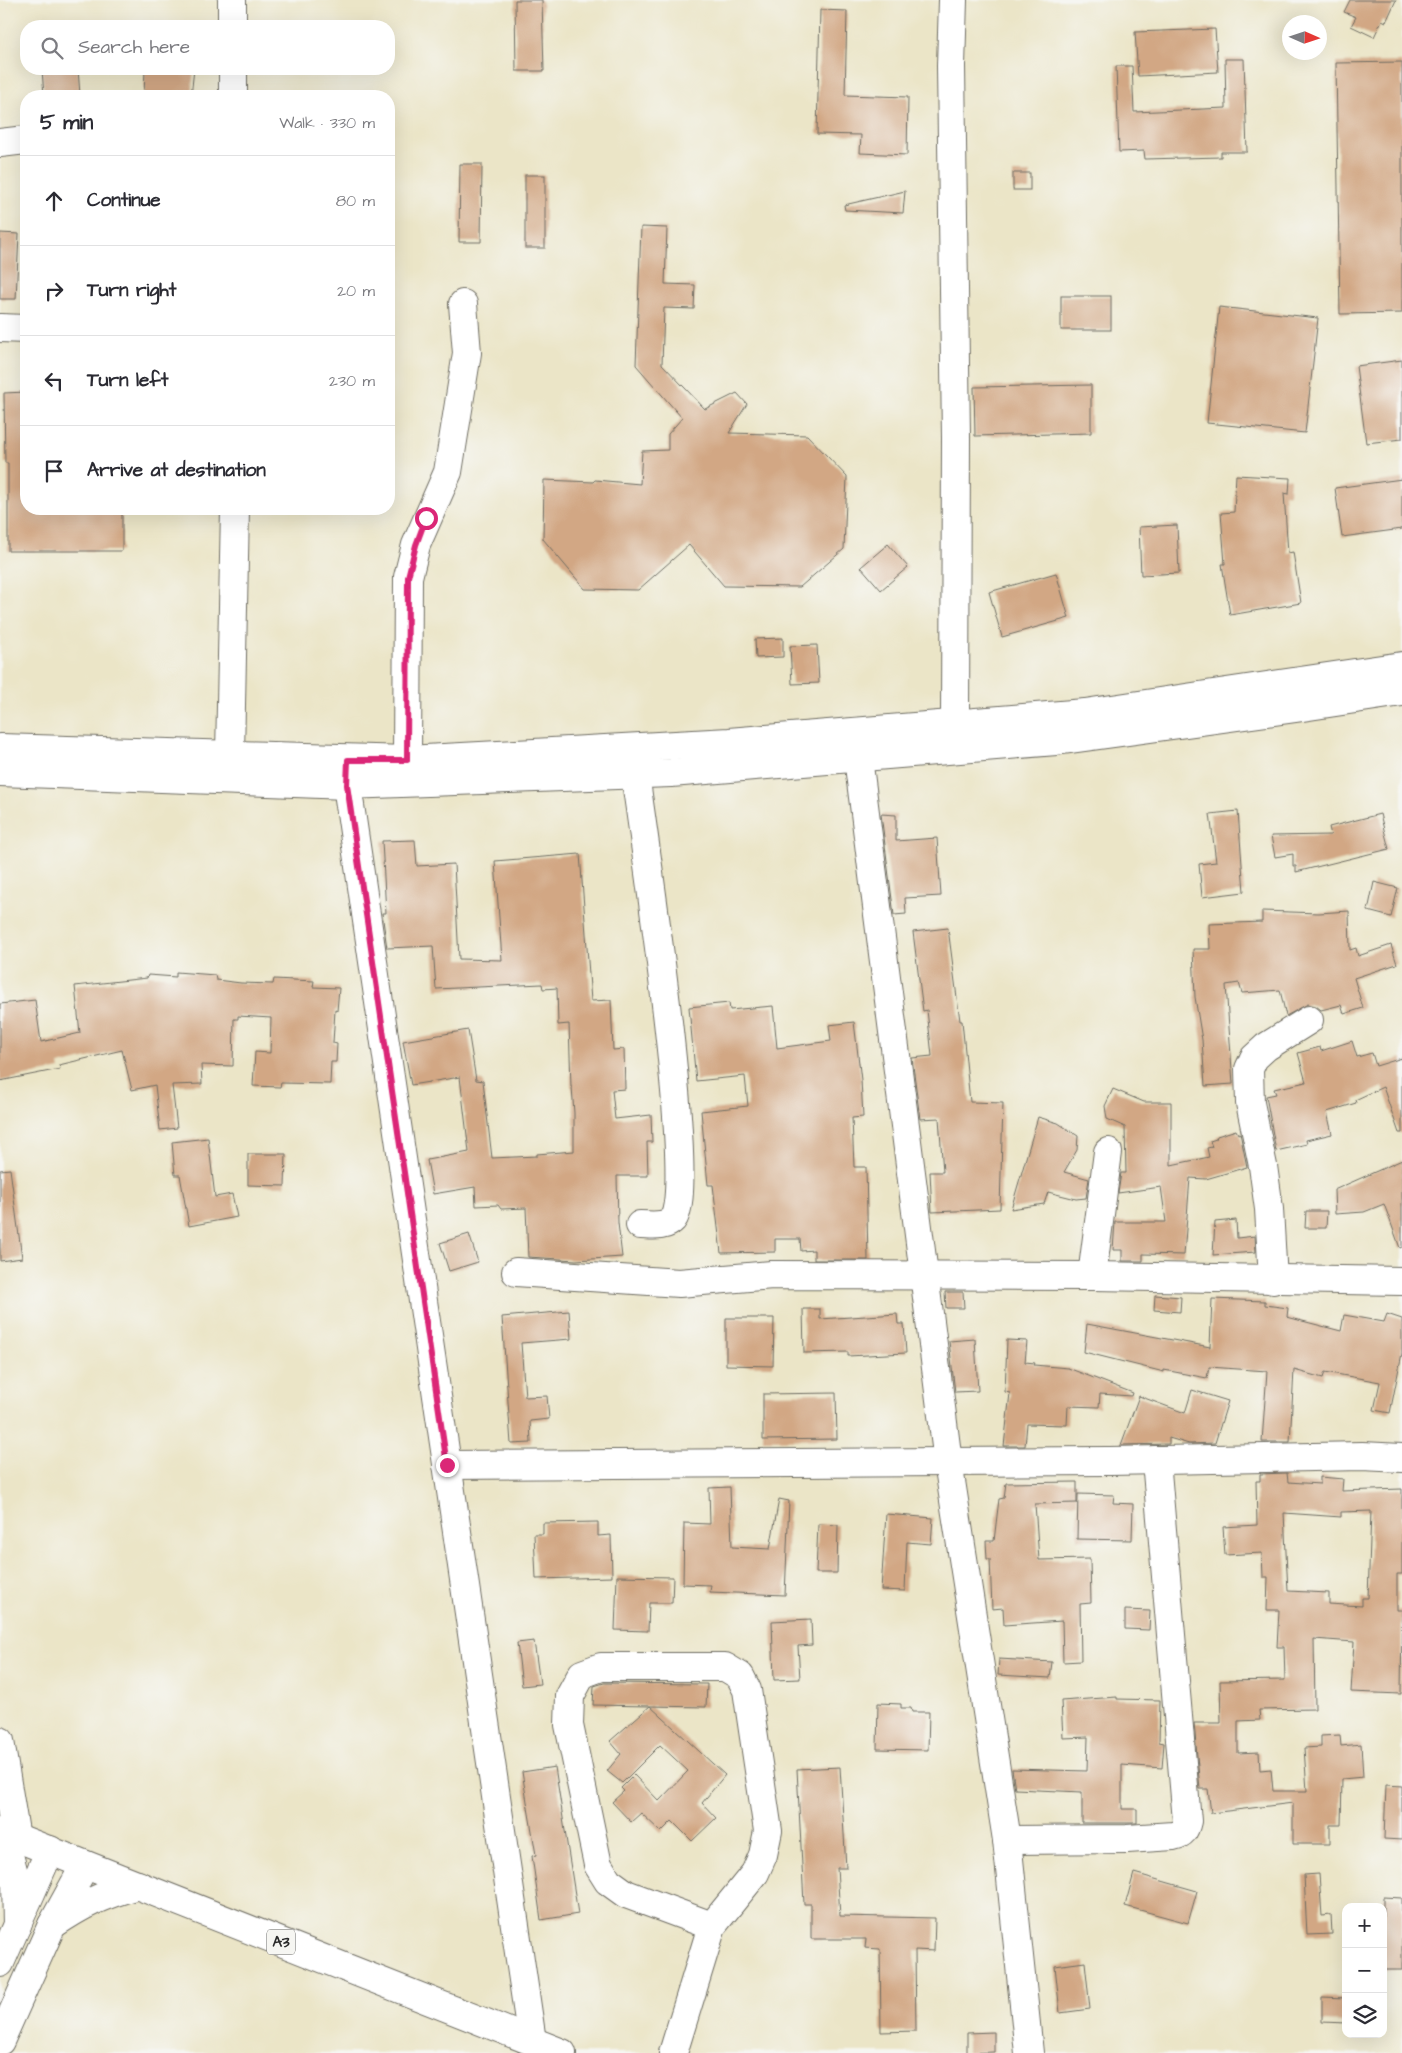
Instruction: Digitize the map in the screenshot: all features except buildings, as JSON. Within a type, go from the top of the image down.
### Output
[{"type":"main road","points":[[232,0],[232,20]]},
{"type":"main road","points":[[953,0],[951,66],[956,438],[956,736]]},
{"type":"main road","points":[[233,75],[233,90]]},
{"type":"main road","points":[[0,143],[20,141]]},
{"type":"main road","points":[[407,760],[408,577],[416,545],[448,472],[467,353],[463,304]]},
{"type":"main road","points":[[0,328],[20,329]]},
{"type":"main road","points":[[230,754],[235,515]]},
{"type":"main road","points":[[0,772],[671,773],[858,758],[956,736],[1084,713],[1402,666]]},
{"type":"main road","points":[[0,748],[230,754],[347,772],[407,760],[729,742],[956,736],[1056,741],[1402,692]]},
{"type":"main road","points":[[858,758],[948,1462],[1007,1840],[1029,2053]]},
{"type":"main road","points":[[347,772],[532,2041]]},
{"type":"main road","points":[[635,774],[667,1007],[679,1152],[679,1202],[673,1218],[665,1225],[640,1225]]},
{"type":"main road","points":[[1272,1280],[1270,1209],[1250,1103],[1249,1070],[1254,1058],[1266,1047],[1309,1020]]},
{"type":"main road","points":[[1092,1276],[1108,1152]]},
{"type":"main road","points":[[516,1272],[559,1273],[679,1283],[772,1275],[1092,1276],[1402,1281]]},
{"type":"main road","points":[[447,1465],[1156,1460],[1362,1456],[1402,1458]]},
{"type":"main road","points":[[1007,1840],[1127,1839],[1173,1836],[1181,1834],[1185,1830],[1187,1821],[1156,1460]]},
{"type":"main road","points":[[673,2053],[712,1926],[755,1873],[763,1855],[768,1831],[747,1690],[740,1676],[725,1667],[602,1668],[582,1674],[570,1696],[569,1725],[598,1865],[608,1881],[626,1894],[712,1926]]},
{"type":"main road","points":[[0,1741],[5,1836],[16,1881],[17,1925]]},
{"type":"main road","name":"A3","points":[[5,1836],[50,1850],[562,2053]]},
{"type":"main road","points":[[0,1963],[50,1850]]},
{"type":"main road","points":[[0,2041],[52,1925],[85,1865]]},
{"type":"main road","points":[[52,1925],[88,1902],[106,1894],[138,1885]]},
{"type":"route","points":[[426,518],[416,545],[408,577],[407,760],[348,760],[347,785],[447,1465]]}]
